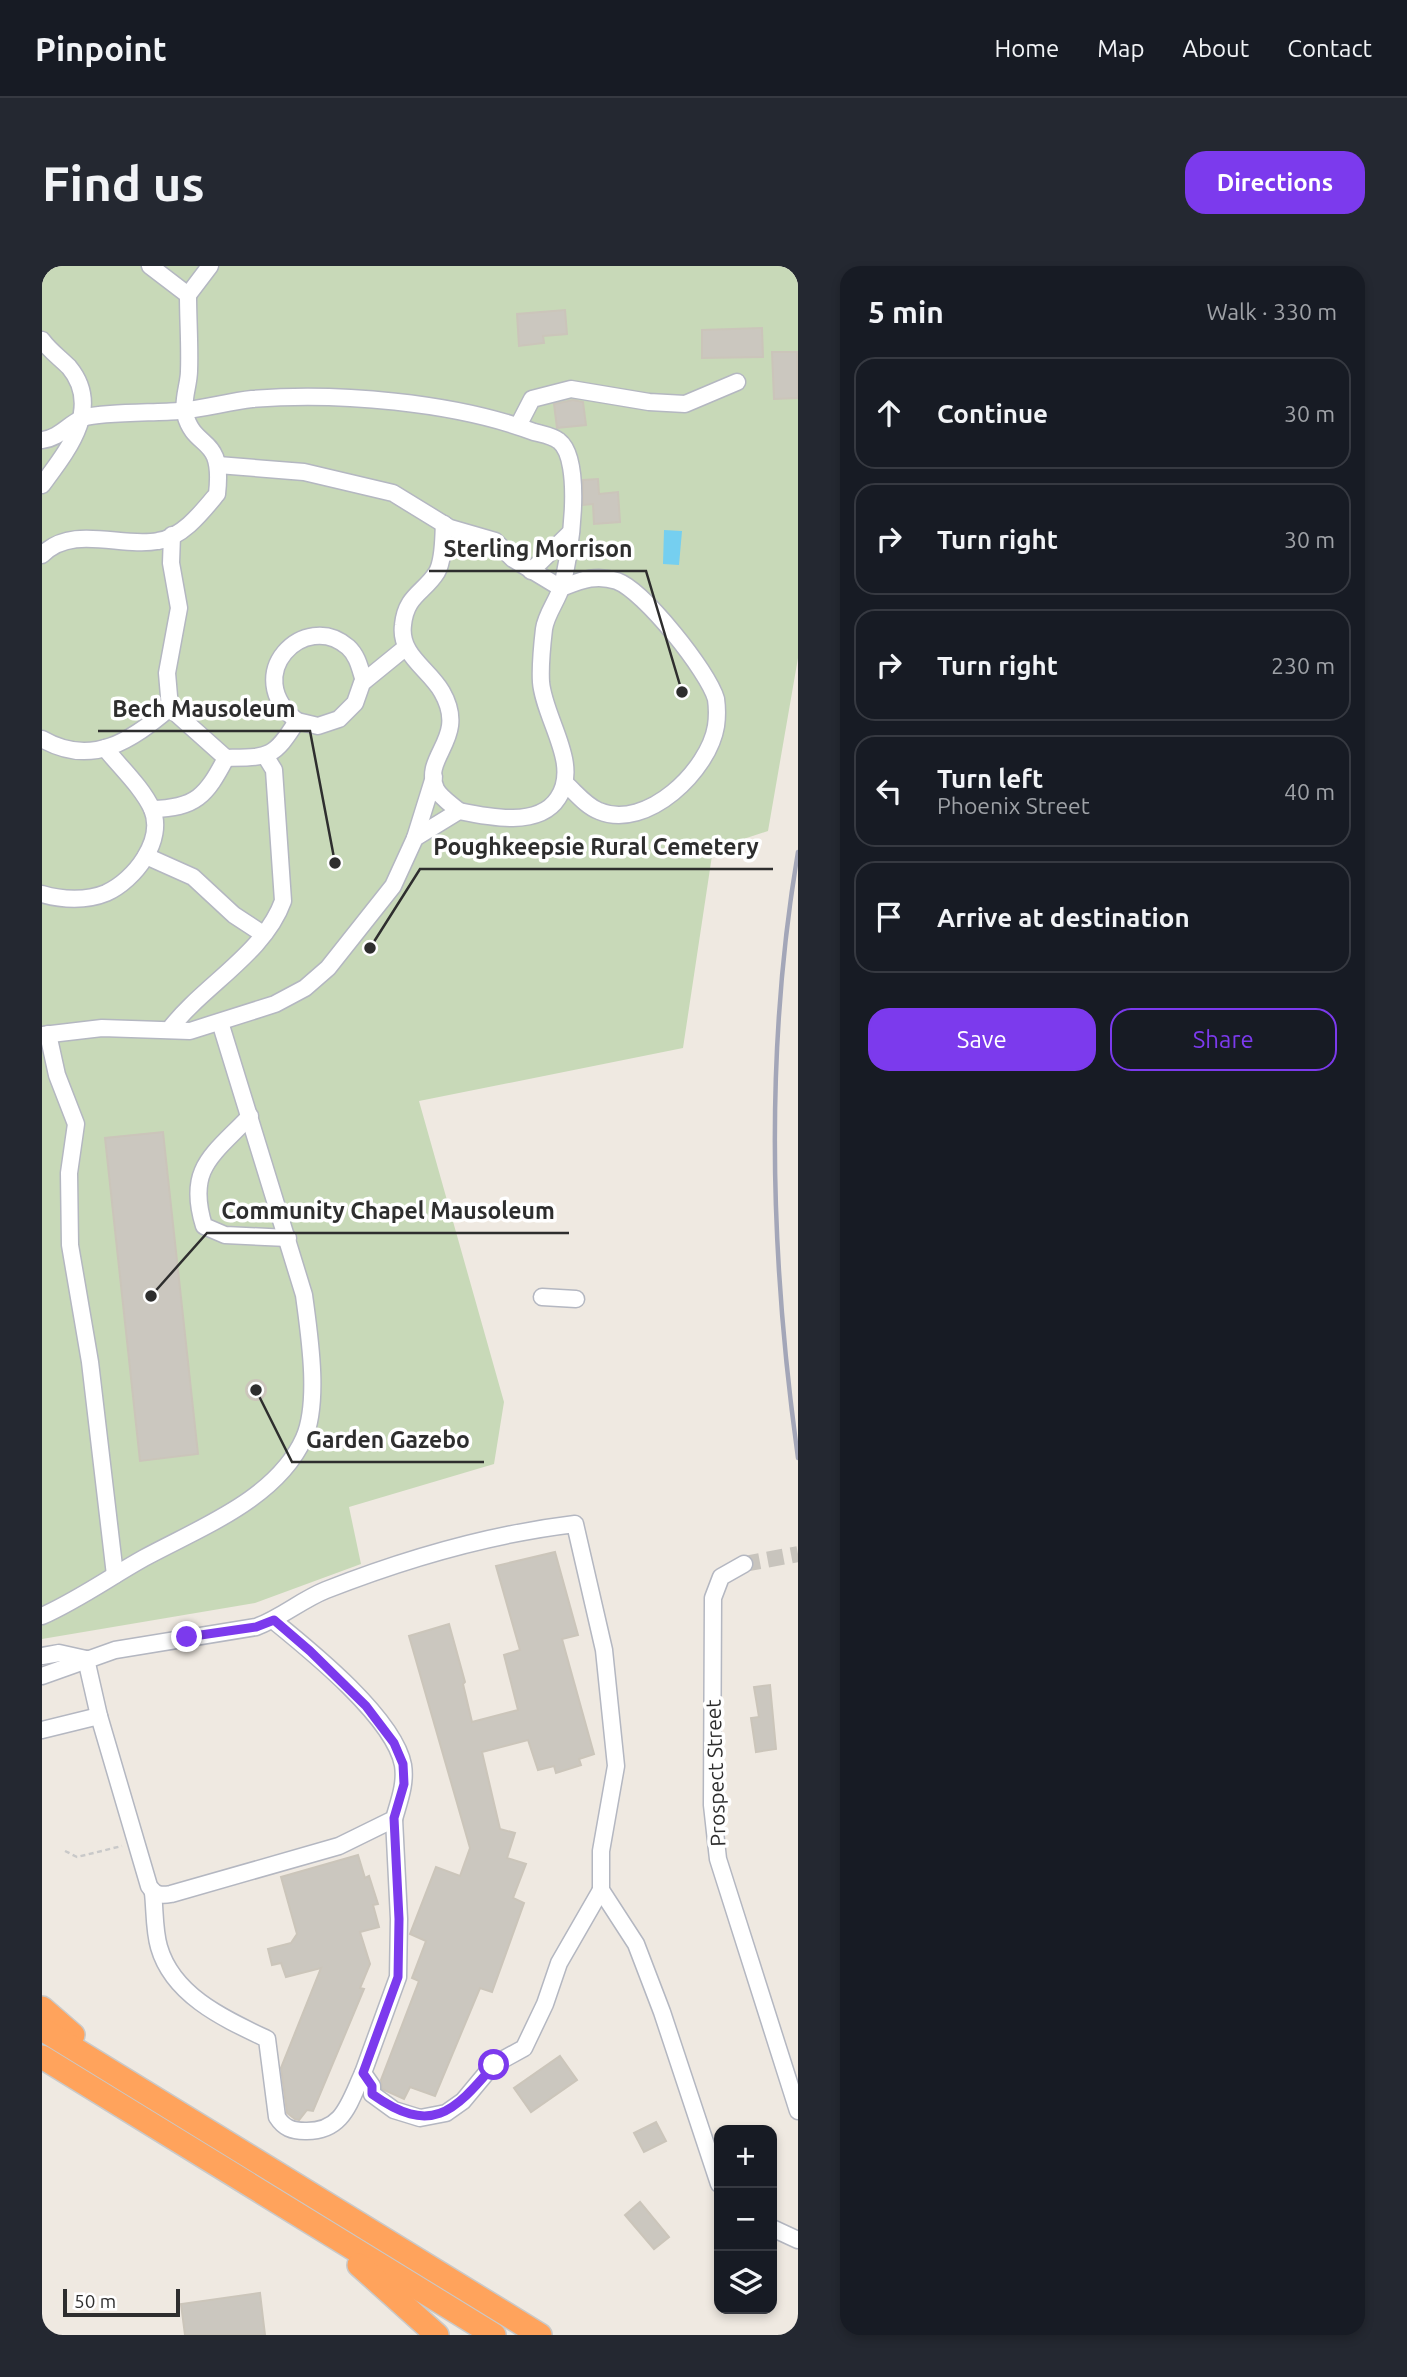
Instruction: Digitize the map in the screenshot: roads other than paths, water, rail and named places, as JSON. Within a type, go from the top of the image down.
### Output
[{"type":"highway","points":[[42,2008],[120,2077]]},
{"type":"highway","points":[[42,2029],[540,2335]]},
{"type":"highway","points":[[42,2057],[494,2335]]},
{"type":"highway","points":[[315,2225],[437,2335]]},
{"type":"street","points":[[150,266],[188,295]]},
{"type":"street","points":[[42,555],[51,545],[95,538],[159,541],[172,536],[201,513],[217,494],[218,465],[210,445],[191,428],[184,411],[189,372],[188,295],[210,266]]},
{"type":"street","points":[[42,340],[70,369],[83,393],[83,418],[71,446],[42,485]]},
{"type":"street","points":[[518,426],[532,399],[572,389],[649,402],[685,404],[737,382]]},
{"type":"street","points":[[42,440],[68,430],[83,418],[184,411],[251,400],[347,397],[443,410],[518,426],[559,441],[570,457],[573,505],[571,532],[561,588],[545,625],[541,683],[565,762],[566,784],[557,801],[540,813],[505,819],[459,811],[436,790],[434,775]]},
{"type":"street","points":[[218,465],[304,472],[393,493],[444,524],[495,541],[513,559],[561,588]]},
{"type":"street","points":[[115,1575],[90,1362],[70,1245],[69,1173],[76,1124],[45,1035],[102,1028],[190,1031],[275,1004],[305,988],[328,968],[393,886],[415,838],[434,775],[436,757],[449,739],[452,718],[443,694],[405,648],[402,626],[410,600],[437,571],[444,524]]},
{"type":"street","points":[[531,570],[571,532]]},
{"type":"street","points":[[172,536],[171,563],[179,608],[167,673],[170,708],[226,758],[267,757],[284,743],[298,721]]},
{"type":"street","points":[[561,588],[594,576],[620,582],[649,607],[688,651],[716,700],[716,726],[706,751],[666,799],[638,811],[615,815],[598,811],[566,784]]},
{"type":"street","points":[[364,681],[357,659],[347,646],[311,636],[292,644],[279,657],[274,676],[276,698],[285,711],[298,721],[318,726],[339,719],[355,703],[364,681],[405,648]]},
{"type":"street","points":[[42,739],[57,748],[116,747],[140,733],[170,708]]},
{"type":"street","points":[[42,894],[77,900],[107,892],[130,876],[146,856],[155,832],[152,809],[105,748]]},
{"type":"street","points":[[169,1030],[186,1008],[214,985],[277,919],[284,901],[274,770],[267,757]]},
{"type":"street","points":[[152,809],[178,808],[198,799],[211,786],[226,758]]},
{"type":"street","points":[[415,838],[459,811]]},
{"type":"street","points":[[146,856],[193,877],[234,915],[263,934]]},
{"type":"street","points":[[42,1616],[237,1507],[268,1485],[304,1437],[311,1401],[310,1337],[304,1295],[220,1023]]},
{"type":"street","points":[[250,1116],[201,1168],[197,1202],[204,1226],[225,1235],[288,1238]]},
{"type":"street","points":[[542,1297],[576,1299]]},
{"type":"street","points":[[42,1676],[115,1650],[256,1627],[274,1620],[299,1602],[358,1578],[456,1549],[535,1530],[575,1524],[604,1650],[616,1766],[601,1851],[601,1890],[565,1951],[545,2004],[524,2048],[494,2065],[463,2101],[446,2113],[420,2118],[394,2110],[372,2094],[372,2086],[363,2073]]},
{"type":"street","name":"Prospect Street","points":[[744,1564],[721,1577],[713,1598],[712,1805],[718,1859],[795,2092],[798,2111]]},
{"type":"street","points":[[86,1659],[99,1716],[153,1893],[159,1948],[177,1983],[205,2007],[267,2039],[276,2117],[289,2129],[322,2130],[338,2121],[363,2073],[398,1977],[399,1919],[394,1818],[404,1784],[403,1764],[394,1743],[341,1679],[274,1620]]},
{"type":"street","points":[[42,1656],[59,1653],[86,1659]]},
{"type":"street","points":[[42,1730],[99,1716]]},
{"type":"street","points":[[153,1893],[171,1894],[339,1846],[394,1818]]},
{"type":"street","points":[[601,1890],[636,1944],[663,2012],[714,2175]]},
{"type":"street","points":[[777,2230],[798,2240]]},
{"type":"water","points":[[664,530],[682,531],[679,565],[663,564]]},
{"type":"tunnel","points":[[744,1564],[798,1554]]},
{"type":"railway","points":[[798,852],[780,1003],[775,1155],[781,1307],[798,1458]]},
{"type":"place","name":"Sterling Morrison","points":[[682,692]]},
{"type":"place","name":"Bech Mausoleum","points":[[335,863]]},
{"type":"place","name":"Poughkeepsie Rural Cemetery","points":[[370,948]]},
{"type":"place","name":"Community Chapel Mausoleum","points":[[151,1296]]},
{"type":"place","name":"Garden Gazebo","points":[[256,1390]]}]
